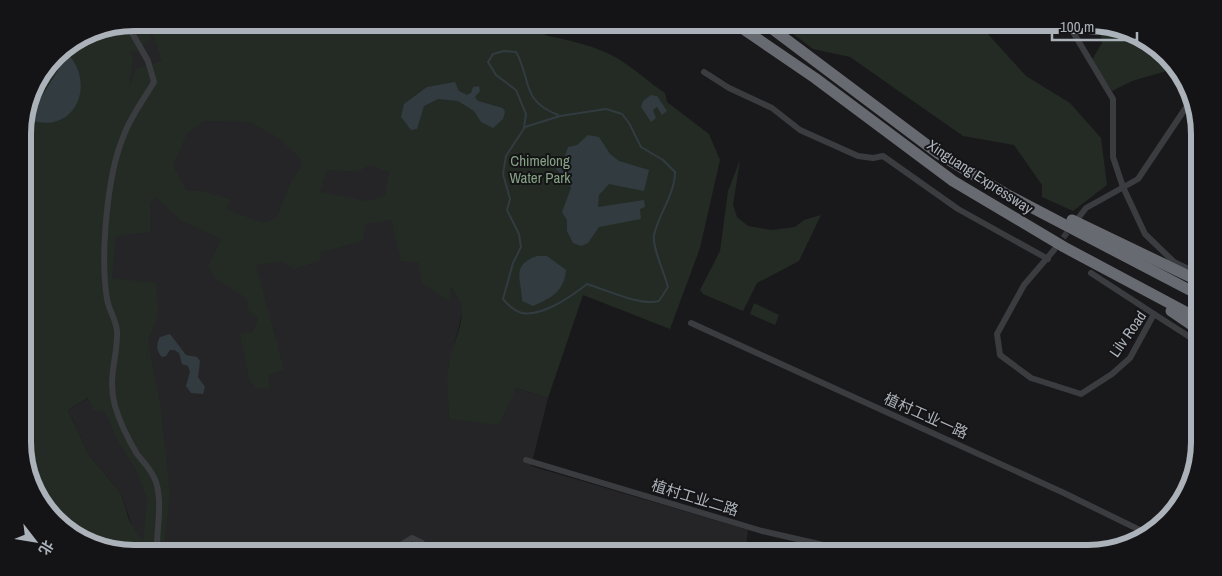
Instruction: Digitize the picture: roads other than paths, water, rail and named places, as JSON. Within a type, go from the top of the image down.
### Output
[{"type":"highway","name":"Xinguang Expressway","points":[[746,31],[815,78],[953,181],[1113,274],[1191,314]]},
{"type":"highway","name":"Xinguang Expressway","points":[[775,31],[939,154],[976,176],[1191,291]]},
{"type":"highway","points":[[976,176],[1191,277]]},
{"type":"highway","points":[[1113,274],[1191,325]]},
{"type":"street","points":[[132,31],[148,61],[154,82],[124,135],[112,185],[105,267],[107,300],[116,320],[117,333],[111,375],[115,405],[129,441],[151,470],[156,482],[158,497],[157,545]]},
{"type":"street","points":[[1072,31],[1113,99],[1113,157],[1123,187],[1145,234],[1174,262],[1191,270]]},
{"type":"street","points":[[704,72],[729,88],[772,108],[800,130],[858,156],[873,158],[883,156],[958,210],[1048,259]]},
{"type":"street","points":[[1079,217],[1086,208],[1138,179],[1186,105]]},
{"type":"street","name":"Lilv Road","points":[[1054,250],[1024,285],[997,334],[1000,354],[1032,378],[1081,394],[1112,374],[1130,358],[1154,314],[1191,338]]},
{"type":"street","points":[[1091,272],[1154,314]]},
{"type":"street","name":"植村工业一路","points":[[691,323],[1064,493],[1140,530]]},
{"type":"street","name":"植村工业二路","points":[[526,460],[762,531],[823,545]]},
{"type":"street","points":[[402,545],[412,538],[422,545]]},
{"type":"waterway","points":[[524,127],[526,114],[516,90],[496,75],[488,62],[493,54],[504,51],[516,52],[532,96],[546,109],[558,115]]},
{"type":"waterway","points":[[606,109],[622,114],[629,123],[641,147],[663,160],[675,172],[670,196],[654,235],[657,254],[668,287],[659,301],[651,302],[623,297],[587,284],[565,300],[547,309],[530,313],[519,312],[511,308],[503,299],[513,263],[521,247],[519,234],[507,210],[510,199],[503,174],[506,156],[525,127],[560,116],[606,109]]},
{"type":"tunnel","points":[[1058,245],[1071,227]]},
{"type":"park label","name":"Chimelong Water Park","points":[[540,170]]}]
